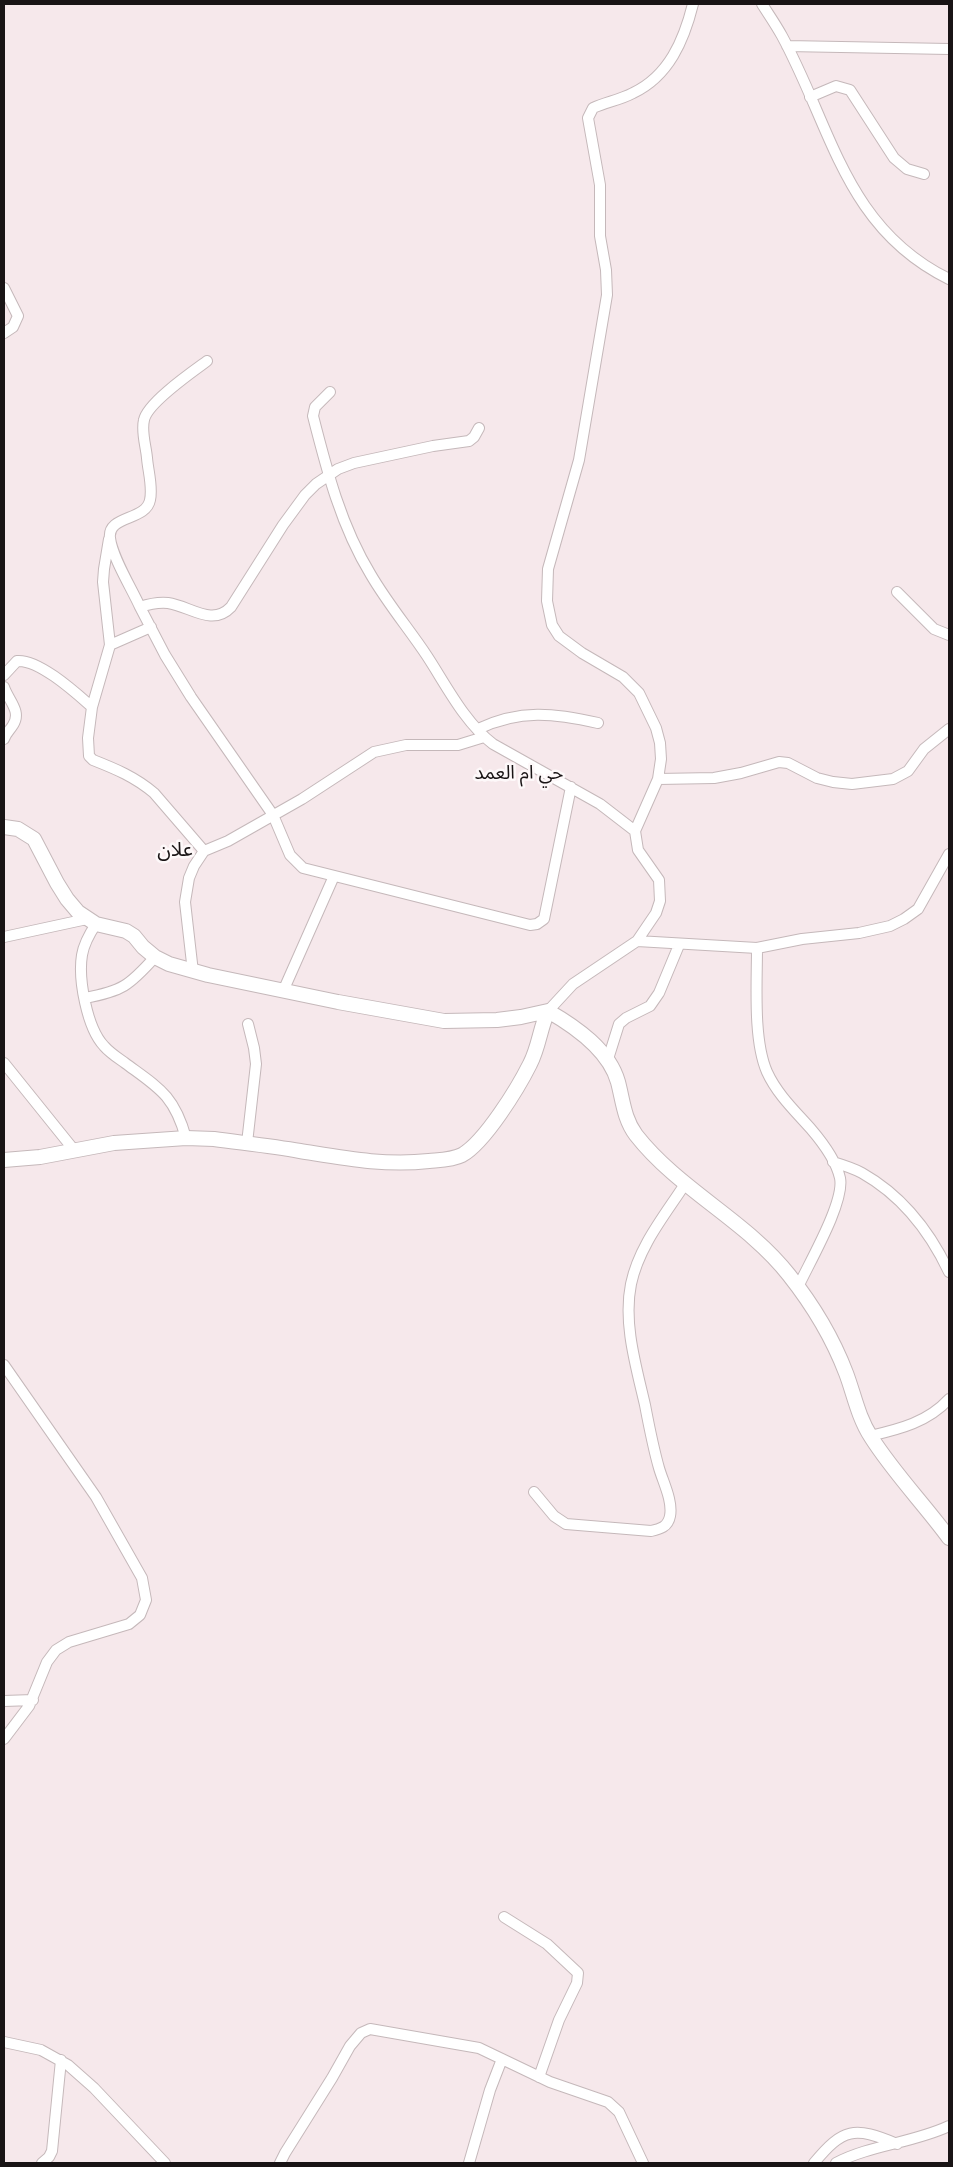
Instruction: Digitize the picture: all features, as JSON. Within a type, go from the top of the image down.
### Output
[{"type":"street","points":[[4,1160],[40,1158],[114,1143],[186,1138],[247,1143],[383,1164],[438,1161],[461,1155],[488,1129],[516,1088],[535,1055],[539,1034],[548,1011],[573,984],[637,941],[656,913],[661,891],[656,872],[638,850],[635,831],[658,779],[661,759],[660,743],[646,705],[639,693],[624,677],[582,653],[559,636],[552,625],[548,612],[548,577],[551,556],[579,460],[607,295],[606,270],[600,236],[600,186],[588,118],[593,108],[633,94],[656,79],[674,56],[681,43],[693,4]]},
{"type":"street","points":[[762,4],[787,46],[838,161],[866,208],[884,230],[914,259],[949,279]]},
{"type":"street","points":[[787,46],[949,49]]},
{"type":"street","points":[[810,97],[836,86],[850,90],[894,158],[907,169],[924,174]]},
{"type":"street","points":[[4,288],[18,316],[12,327],[4,333]]},
{"type":"street","points":[[204,851],[144,785],[129,775],[93,760],[89,756],[88,738],[92,707],[110,645],[103,582],[113,525],[142,512],[149,504],[151,492],[143,425],[145,416],[168,391],[207,361]]},
{"type":"street","points":[[330,392],[315,407],[313,416],[328,475],[349,534],[370,574],[428,657],[451,695],[484,737],[613,813],[635,831]]},
{"type":"street","points":[[140,607],[163,603],[210,616],[218,616],[226,612],[247,585],[298,504],[316,484],[328,475],[354,463],[433,446],[469,441],[474,437],[479,428]]},
{"type":"street","points":[[110,538],[140,607],[191,697],[273,815],[290,855],[298,864],[310,870],[488,915],[530,925],[537,924],[544,918],[547,910],[552,875],[571,787]]},
{"type":"street","points":[[897,592],[934,629],[949,635]]},
{"type":"street","points":[[110,645],[151,627]]},
{"type":"street","points":[[4,675],[17,661],[31,664],[44,670],[92,707]]},
{"type":"street","points":[[4,688],[16,710],[15,722],[5,735]]},
{"type":"street","points":[[478,728],[491,722],[514,716],[539,714],[568,716],[598,723]]},
{"type":"street","points":[[658,779],[714,778],[779,762],[788,763],[817,778],[833,782],[852,784],[893,779],[908,771],[924,749],[949,729]]},
{"type":"street","points":[[194,972],[185,913],[186,893],[194,866],[204,851],[228,841],[273,815],[374,752],[406,745],[458,745],[484,737]]},
{"type":"street","points":[[4,827],[18,829],[34,839],[67,899],[92,922]]},
{"type":"street","points":[[637,941],[679,945],[757,948],[802,939],[859,933],[895,923],[911,914],[923,902],[949,854]]},
{"type":"street","points":[[284,990],[334,876]]},
{"type":"street","points":[[92,922],[82,955],[85,998],[97,1038],[112,1053],[150,1080],[170,1099],[177,1110],[186,1138]]},
{"type":"street","points":[[4,937],[92,922],[126,932],[134,936],[155,957],[194,972],[338,1002],[444,1021],[497,1020],[548,1011],[597,1047],[608,1059],[614,1072],[627,1119],[648,1148],[685,1184],[762,1246],[798,1287],[819,1319],[842,1364],[857,1408],[870,1436],[949,1538]]},
{"type":"street","points":[[608,1059],[619,1024],[626,1018],[650,1006],[659,993],[679,945]]},
{"type":"street","points":[[757,948],[758,1022],[764,1064],[774,1085],[816,1136],[833,1162],[840,1185],[836,1205],[798,1287]]},
{"type":"street","points":[[85,998],[115,992],[136,977],[155,957]]},
{"type":"street","points":[[247,1143],[256,1064],[248,1024]]},
{"type":"street","points":[[4,1063],[74,1150]]},
{"type":"street","points":[[833,1162],[860,1171],[898,1199],[914,1216],[940,1252],[949,1272]]},
{"type":"street","points":[[534,1492],[554,1516],[566,1524],[651,1531],[660,1529],[668,1523],[670,1510],[636,1368],[629,1321],[629,1300],[635,1269],[645,1245],[685,1184]]},
{"type":"street","points":[[4,1365],[96,1497],[138,1572],[146,1592],[145,1606],[137,1619],[120,1628],[83,1637],[60,1646],[47,1662],[32,1700],[23,1715],[4,1739]]},
{"type":"street","points":[[870,1436],[918,1422],[949,1399]]},
{"type":"street","points":[[4,1702],[32,1700]]},
{"type":"street","points":[[504,1917],[547,1944],[578,1974],[577,1983],[559,2020],[539,2077]]},
{"type":"street","points":[[280,2163],[284,2153],[350,2046],[365,2030],[376,2030],[479,2048],[539,2077],[608,2102],[615,2106],[643,2163]]},
{"type":"street","points":[[4,2042],[30,2046],[50,2053],[61,2060],[94,2088],[165,2163]]},
{"type":"street","points":[[469,2163],[490,2090],[502,2059]]},
{"type":"street","points":[[42,2163],[49,2157],[52,2150],[61,2060]]},
{"type":"street","points":[[836,2163],[949,2126]]},
{"type":"street","points":[[814,2163],[833,2141],[852,2133],[867,2134],[897,2144]]},
{"type":"district","name":"حي ام العمد","points":[[519,774]]},
{"type":"district","name":"علان","points":[[175,851]]}]
